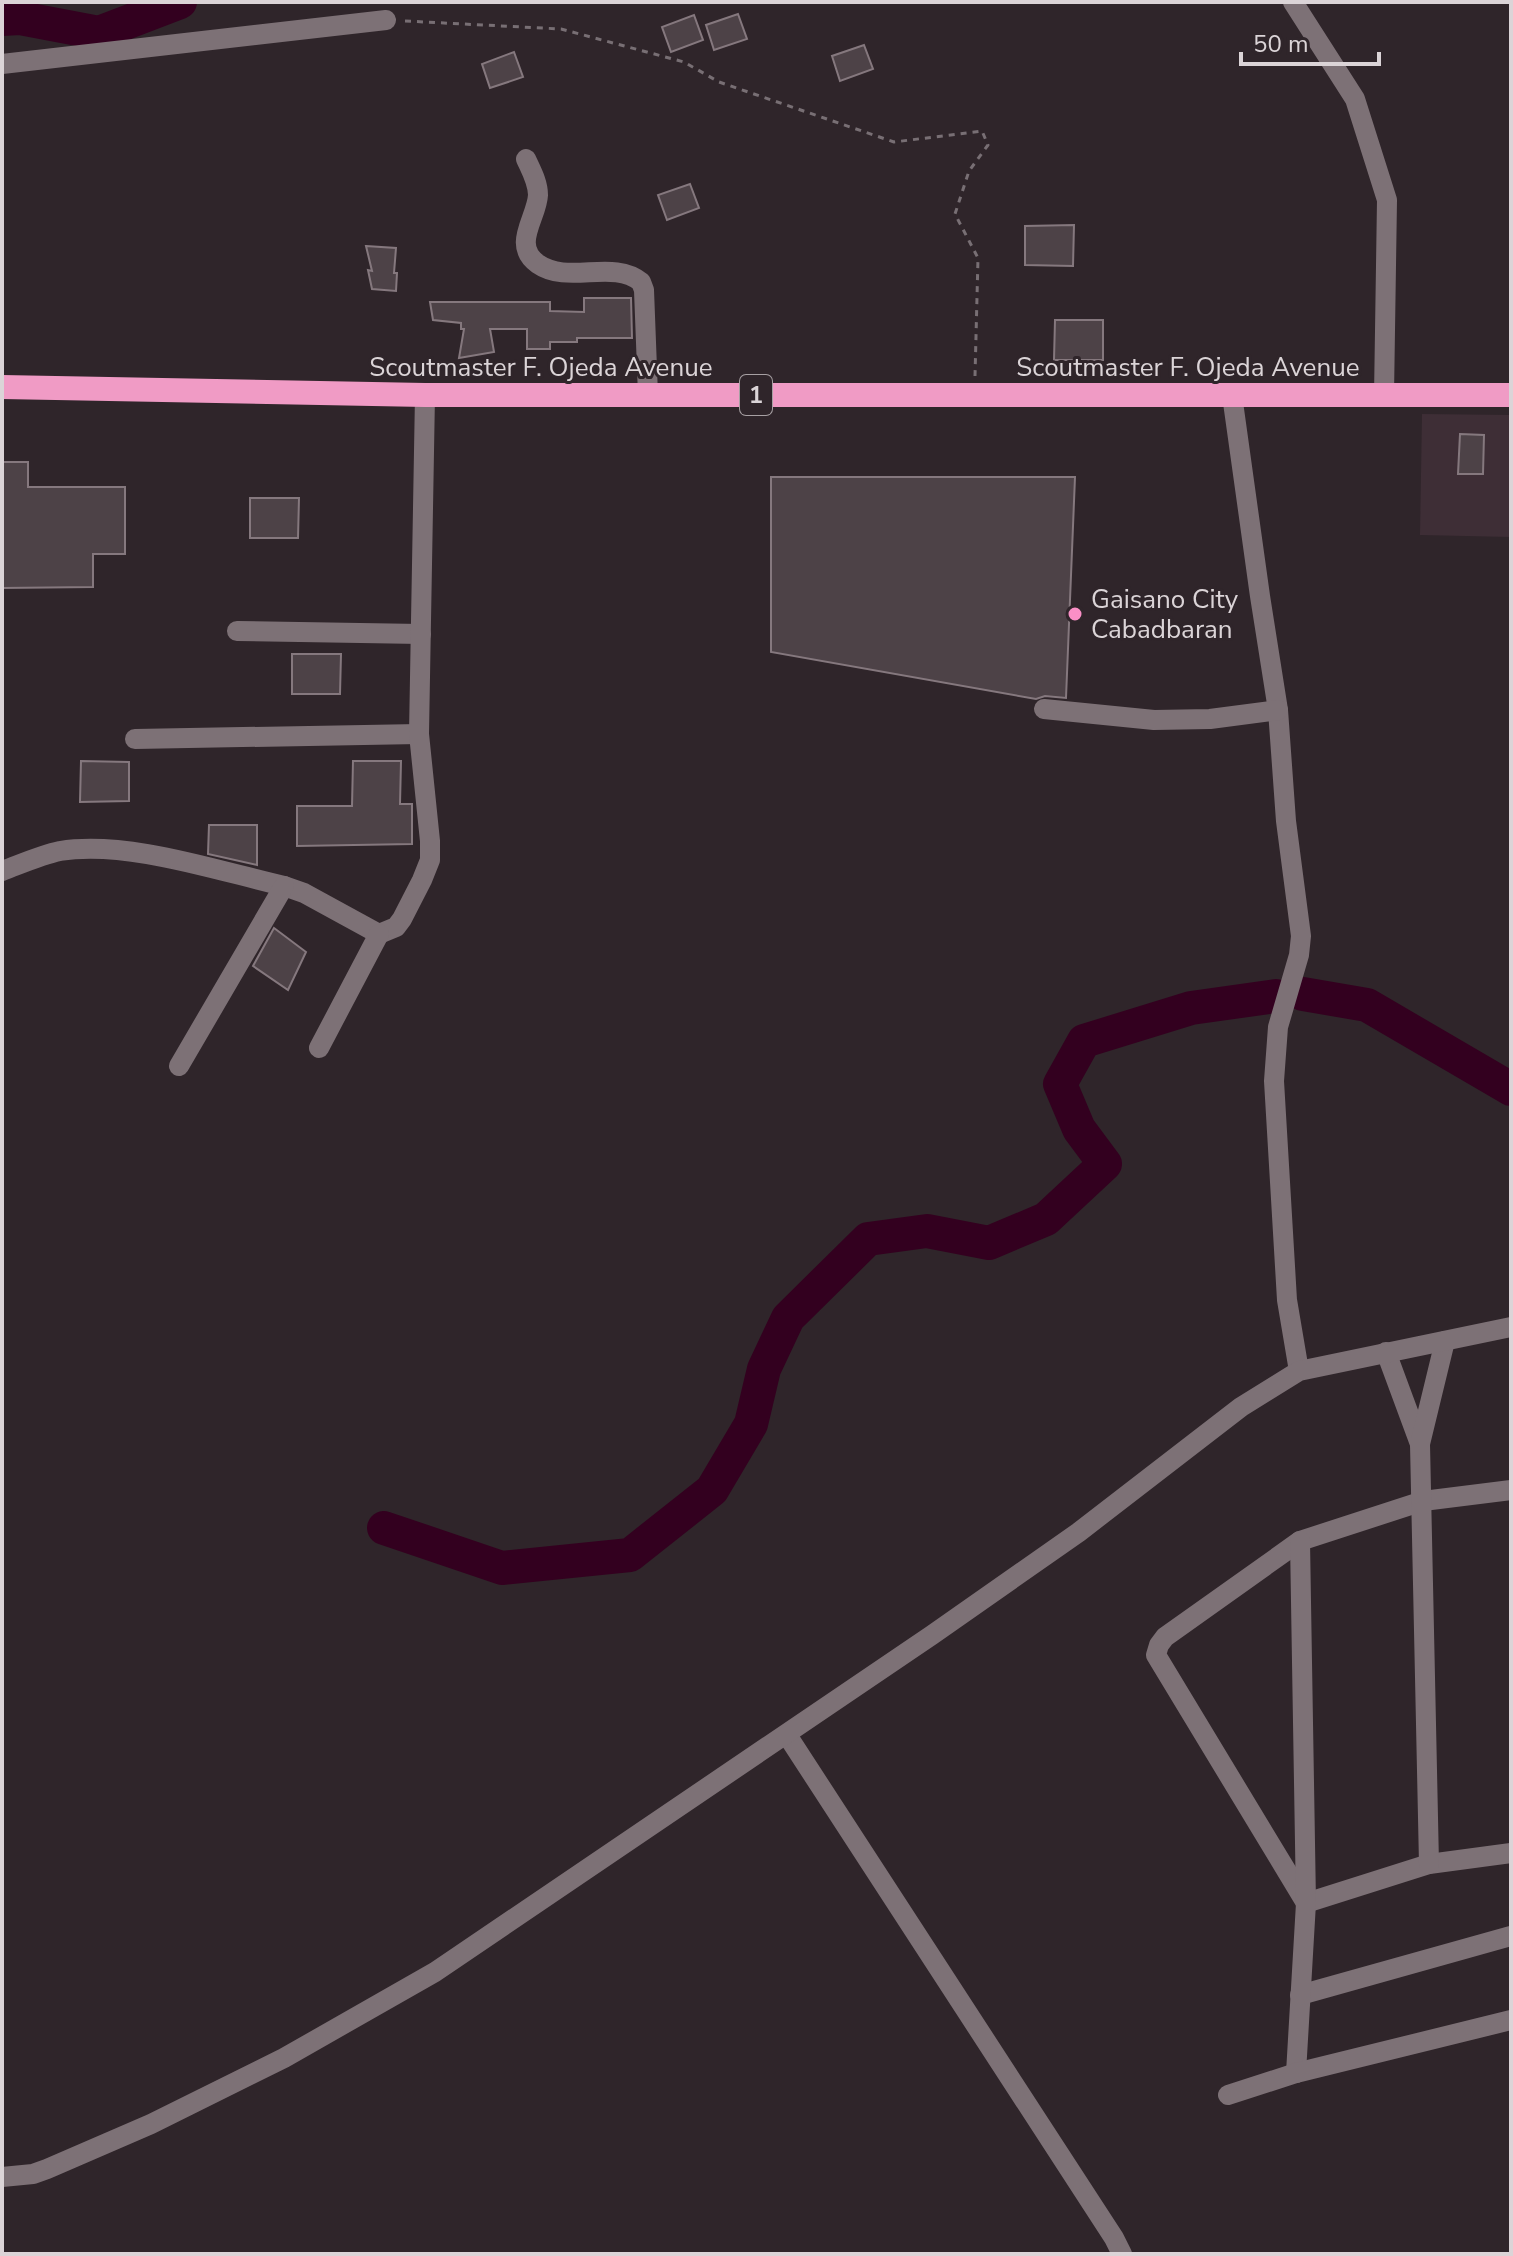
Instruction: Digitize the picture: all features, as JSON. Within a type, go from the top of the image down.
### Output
[{"type":"highway","name":"Scoutmaster F. Ojeda Avenue","points":[[2,387],[425,395],[1511,395]]},
{"type":"street","points":[[1293,2],[1355,99],[1387,200],[1384,396]]},
{"type":"street","points":[[2,64],[386,20]]},
{"type":"street","points":[[526,159],[538,195],[525,241],[529,254],[537,264],[561,272],[624,273],[641,282],[644,290],[648,395]]},
{"type":"street","points":[[319,1048],[379,934],[396,927],[402,919],[430,860],[419,734],[425,395]]},
{"type":"street","points":[[1232,395],[1278,710],[1286,821],[1301,936],[1299,955],[1278,1027],[1274,1081],[1287,1300],[1299,1371]]},
{"type":"street","points":[[237,631],[421,634]]},
{"type":"street","points":[[1044,709],[1154,720],[1210,719],[1278,710]]},
{"type":"street","points":[[135,739],[419,734]]},
{"type":"street","points":[[2,871],[58,852],[89,848],[127,851],[284,886],[304,893],[379,934]]},
{"type":"street","points":[[179,1066],[284,886]]},
{"type":"street","points":[[2,2177],[33,2174],[151,2124],[284,2058],[401,1993],[787,1735],[1079,1532],[1241,1407],[1299,1371],[1511,1327]]},
{"type":"street","points":[[1429,1864],[1420,1444],[1445,1341]]},
{"type":"street","points":[[1386,1352],[1420,1444]]},
{"type":"street","points":[[1306,1903],[1156,1655],[1159,1645],[1165,1637],[1300,1541],[1423,1501],[1511,1490]]},
{"type":"street","points":[[1296,2073],[1306,1903],[1300,1541]]},
{"type":"street","points":[[787,1735],[1122,2254]]},
{"type":"street","points":[[1306,1903],[1429,1864],[1511,1853]]},
{"type":"street","points":[[1300,1995],[1511,1936]]},
{"type":"street","points":[[1228,2095],[1296,2073],[1511,2020]]},
{"type":"path","points":[[386,20],[561,29],[684,62],[719,82],[894,142],[982,131],[988,145],[969,171],[955,214],[978,258],[974,395]]},
{"type":"shaded area","points":[[1422,414],[1511,415],[1511,537],[1420,535]]},
{"type":"building","points":[[738,14],[747,39],[714,50],[706,25]]},
{"type":"building","points":[[694,15],[703,40],[671,52],[662,27]]},
{"type":"building","points":[[864,45],[873,69],[840,81],[832,56]]},
{"type":"building","points":[[514,52],[523,77],[490,88],[482,64]]},
{"type":"building","points":[[690,184],[699,208],[667,220],[658,195]]},
{"type":"building","points":[[1074,225],[1073,266],[1025,265],[1025,226]]},
{"type":"building","points":[[366,246],[396,248],[396,291],[372,289],[368,270],[372,271]]},
{"type":"building","points":[[584,298],[631,298],[632,338],[577,338],[577,342],[550,342],[550,349],[527,349],[527,329],[490,329],[494,352],[459,358],[464,329],[461,329],[461,323],[433,320],[430,302],[550,302],[550,311],[584,312]]},
{"type":"building","points":[[1055,320],[1103,320],[1103,360],[1054,360]]},
{"type":"building","points":[[1460,434],[1484,435],[1483,474],[1458,474]]},
{"type":"building","points":[[2,462],[28,462],[28,487],[125,487],[125,554],[93,554],[93,587],[2,588]]},
{"type":"building","points":[[771,477],[1075,477],[1066,698],[1045,696],[1036,699],[771,652]]},
{"type":"building","points":[[250,498],[299,498],[298,538],[250,538]]},
{"type":"building","points":[[292,654],[341,654],[340,694],[292,694]]},
{"type":"building","points":[[81,761],[129,762],[129,801],[80,802]]},
{"type":"building","points":[[353,761],[401,761],[400,804],[412,804],[412,844],[297,846],[297,806],[352,806]]},
{"type":"building","points":[[209,825],[257,825],[257,865],[208,854]]},
{"type":"building","points":[[274,928],[306,952],[288,990],[253,966]]},
{"type":"waterway","points":[[2,19],[20,18],[99,33],[180,2]]},
{"type":"waterway","points":[[1303,994],[1367,1005],[1511,1089]]},
{"type":"waterway","points":[[384,1528],[502,1568],[630,1555],[712,1490],[751,1424],[764,1369],[788,1318],[868,1239],[927,1231],[989,1243],[1046,1219],[1105,1164],[1079,1129],[1060,1084],[1084,1041],[1191,1008],[1276,996]]},
{"type":"place","name":"Gaisano City Cabadbaran","points":[[1075,614]]}]
